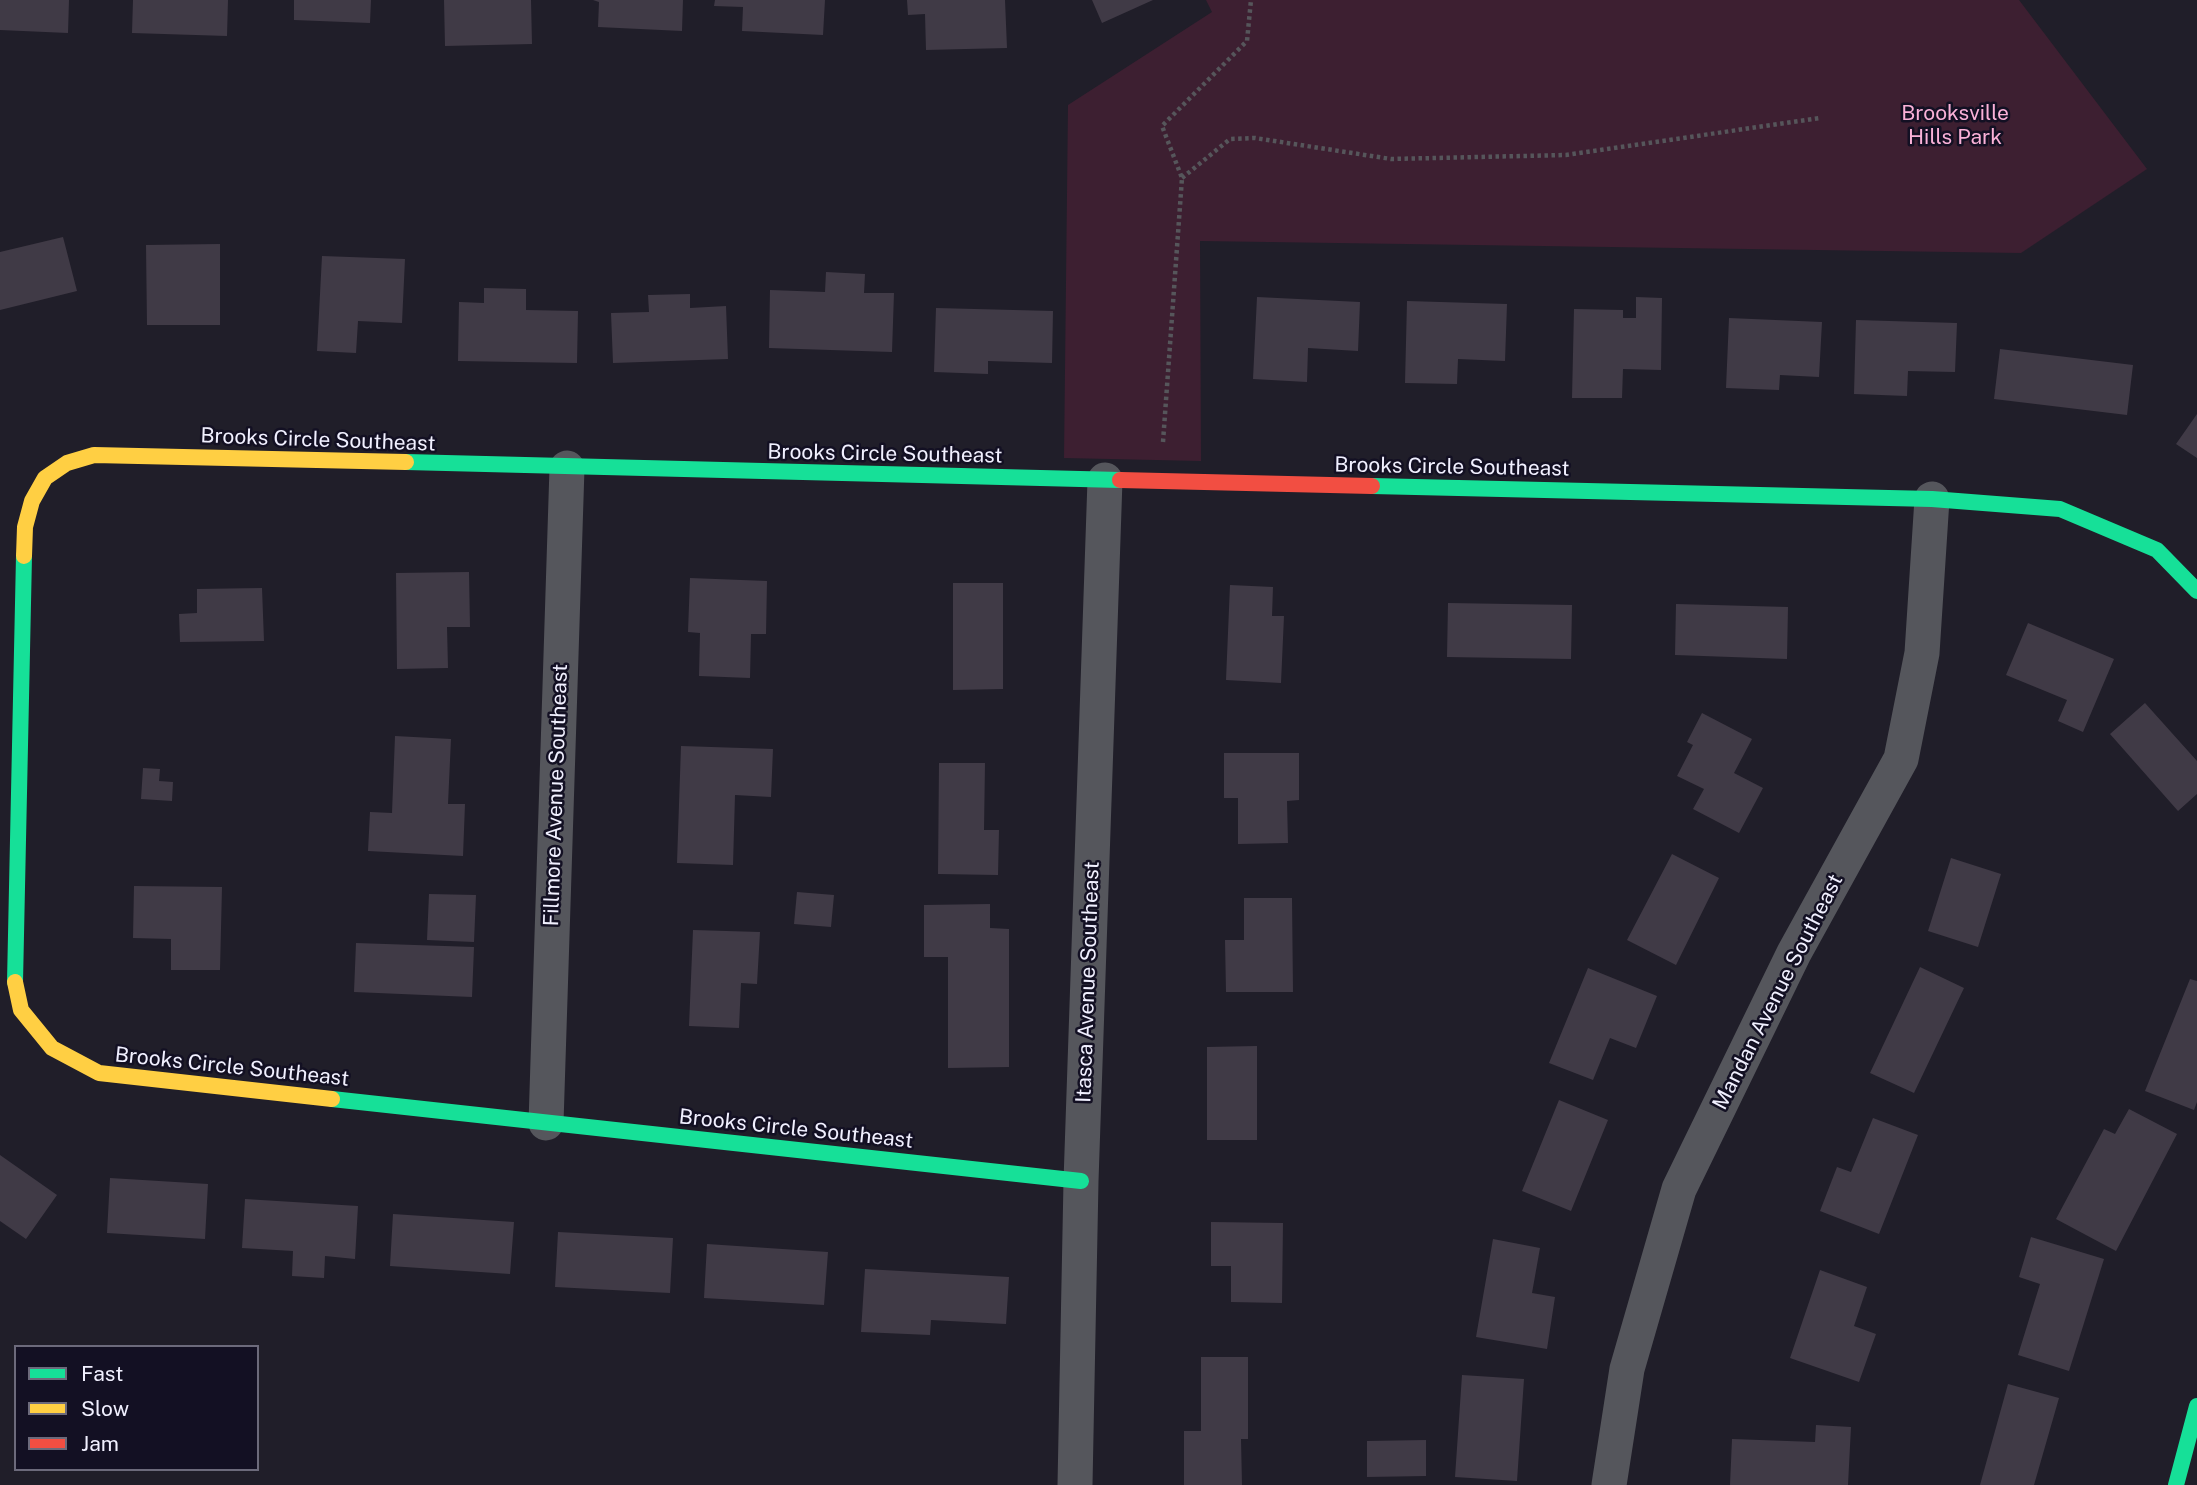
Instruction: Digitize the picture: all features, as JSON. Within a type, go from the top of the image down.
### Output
[{"type":"street","name":"Brooks Circle Southeast","points":[[1081,1181],[99,1073],[52,1048],[21,1010],[13,977],[25,527],[32,501],[45,478],[67,463],[94,455],[1932,499],[2060,509],[2157,550],[2197,591]]},
{"type":"street","name":"Fillmore Avenue Southeast","points":[[546,1123],[566,468]]},
{"type":"street","name":"Itasca Avenue Southeast","points":[[1076,1485],[1081,1181],[1105,480]]},
{"type":"street","name":"Mandan Avenue Southeast","points":[[1609,1485],[1628,1369],[1679,1189],[1794,953],[1900,760],[1922,653],[1932,499]]},
{"type":"street","points":[[2176,1485],[2197,1406]]},
{"type":"path","points":[[1160,481],[1182,178],[1162,126],[1247,41],[1251,0]]},
{"type":"path","points":[[1182,178],[1230,139],[1255,138],[1391,159],[1566,155],[1820,118]]},
{"type":"green space","name":"Brooksville Hills Park","points":[[1206,0],[2019,0],[2147,169],[2021,253],[1200,241],[1201,461],[1064,458],[1068,105],[1212,12]]},
{"type":"building","points":[[0,0],[69,0],[68,33],[0,30]]},
{"type":"building","points":[[133,0],[228,0],[227,36],[132,33]]},
{"type":"building","points":[[294,0],[371,0],[370,23],[294,20]]},
{"type":"building","points":[[444,0],[531,0],[532,44],[445,46]]},
{"type":"building","points":[[593,0],[683,0],[682,31],[598,27],[599,2]]},
{"type":"building","points":[[715,0],[825,0],[823,35],[742,31],[743,7],[714,6]]},
{"type":"building","points":[[907,0],[1005,0],[1007,48],[926,50],[925,14],[908,15]]},
{"type":"building","points":[[1092,0],[1153,0],[1102,23]]},
{"type":"building","points":[[63,237],[77,291],[0,310],[0,252]]},
{"type":"building","points":[[220,244],[220,325],[147,325],[146,245]]},
{"type":"building","points":[[322,256],[405,259],[402,323],[358,321],[356,353],[317,351]]},
{"type":"building","points":[[826,272],[865,274],[864,293],[894,293],[892,352],[769,348],[770,290],[825,292]]},
{"type":"building","points":[[484,288],[526,289],[526,310],[578,311],[577,363],[458,361],[459,302],[484,303]]},
{"type":"building","points":[[690,294],[690,308],[726,306],[728,359],[613,363],[611,313],[649,312],[648,295]]},
{"type":"building","points":[[1257,297],[1360,302],[1358,351],[1308,348],[1307,382],[1253,379]]},
{"type":"building","points":[[1636,297],[1662,298],[1661,370],[1623,369],[1622,398],[1572,398],[1574,309],[1623,310],[1623,318],[1636,318]]},
{"type":"building","points":[[1407,301],[1507,304],[1505,361],[1458,359],[1457,384],[1405,383]]},
{"type":"building","points":[[936,308],[1053,311],[1052,363],[988,361],[988,374],[934,372]]},
{"type":"building","points":[[1729,318],[1822,322],[1819,377],[1780,375],[1779,390],[1726,388]]},
{"type":"building","points":[[1856,320],[1957,323],[1955,372],[1908,371],[1907,396],[1854,394]]},
{"type":"building","points":[[2000,349],[2133,365],[2127,415],[1994,399]]},
{"type":"building","points":[[2197,414],[2197,458],[2176,444]]},
{"type":"building","points":[[469,572],[470,627],[447,627],[448,668],[397,669],[396,573]]},
{"type":"building","points":[[690,578],[767,581],[766,634],[751,634],[750,678],[699,676],[700,633],[688,632]]},
{"type":"building","points":[[953,583],[1003,583],[1003,689],[953,690]]},
{"type":"building","points":[[1230,585],[1273,587],[1272,616],[1284,616],[1281,683],[1226,680]]},
{"type":"building","points":[[262,588],[264,641],[180,642],[179,614],[197,613],[197,589]]},
{"type":"building","points":[[1448,603],[1572,605],[1571,659],[1447,657]]},
{"type":"building","points":[[1676,604],[1788,607],[1787,659],[1675,655]]},
{"type":"building","points":[[2028,623],[2114,659],[2083,732],[2058,721],[2067,700],[2006,675]]},
{"type":"building","points":[[2145,703],[2197,761],[2197,794],[2178,811],[2110,734]]},
{"type":"building","points":[[1702,713],[1752,739],[1734,773],[1763,788],[1739,833],[1693,809],[1704,789],[1677,776],[1693,745],[1687,742]]},
{"type":"building","points":[[395,736],[451,739],[448,804],[465,804],[463,856],[368,851],[370,812],[392,813]]},
{"type":"building","points":[[681,746],[773,749],[771,797],[735,795],[733,865],[677,863]]},
{"type":"building","points":[[1224,753],[1299,753],[1299,800],[1287,801],[1288,843],[1238,844],[1238,798],[1224,798]]},
{"type":"building","points":[[939,763],[985,763],[984,830],[999,830],[998,875],[938,874]]},
{"type":"building","points":[[143,768],[160,769],[159,781],[173,782],[172,801],[141,799]]},
{"type":"building","points":[[1672,854],[1719,878],[1676,965],[1627,940]]},
{"type":"building","points":[[1951,858],[2001,874],[1978,947],[1928,931]]},
{"type":"building","points":[[134,886],[222,887],[220,970],[171,970],[171,939],[133,938]]},
{"type":"building","points":[[797,892],[834,895],[831,927],[794,924]]},
{"type":"building","points":[[429,894],[476,895],[474,942],[427,940]]},
{"type":"building","points":[[1244,898],[1292,898],[1293,992],[1226,992],[1225,940],[1244,940]]},
{"type":"building","points":[[990,904],[990,928],[1009,929],[1009,1067],[948,1068],[948,957],[924,957],[924,905]]},
{"type":"building","points":[[693,930],[760,932],[757,984],[741,983],[739,1028],[689,1026]]},
{"type":"building","points":[[356,943],[474,947],[472,997],[354,992]]},
{"type":"building","points":[[1920,967],[1964,988],[1914,1093],[1870,1073]]},
{"type":"building","points":[[1588,968],[1657,996],[1636,1048],[1610,1038],[1593,1080],[1549,1063]]},
{"type":"building","points":[[2190,979],[2197,981],[2197,1102],[2194,1110],[2145,1091]]},
{"type":"building","points":[[1257,1046],[1257,1140],[1207,1140],[1207,1047]]},
{"type":"building","points":[[1559,1100],[1608,1120],[1571,1211],[1522,1191]]},
{"type":"building","points":[[2129,1109],[2177,1134],[2116,1251],[2056,1219],[2104,1129],[2115,1134]]},
{"type":"building","points":[[1873,1118],[1918,1135],[1879,1234],[1820,1211],[1837,1167],[1851,1172]]},
{"type":"building","points":[[0,1155],[57,1195],[26,1239],[0,1221]]},
{"type":"building","points":[[110,1178],[208,1184],[205,1239],[107,1233]]},
{"type":"building","points":[[245,1199],[358,1206],[355,1259],[325,1256],[324,1278],[292,1276],[293,1251],[242,1248]]},
{"type":"building","points":[[393,1214],[514,1222],[510,1274],[390,1266]]},
{"type":"building","points":[[1211,1222],[1283,1223],[1282,1303],[1231,1302],[1231,1266],[1211,1266]]},
{"type":"building","points":[[558,1232],[673,1238],[670,1293],[555,1287]]},
{"type":"building","points":[[2031,1237],[2104,1259],[2069,1371],[2018,1355],[2040,1284],[2019,1277]]},
{"type":"building","points":[[1493,1239],[1540,1248],[1532,1293],[1555,1297],[1547,1349],[1476,1337]]},
{"type":"building","points":[[707,1244],[828,1252],[824,1305],[704,1298]]},
{"type":"building","points":[[865,1269],[1009,1277],[1006,1324],[931,1320],[930,1335],[861,1332]]},
{"type":"building","points":[[1820,1270],[1867,1287],[1854,1326],[1876,1334],[1859,1382],[1790,1358]]},
{"type":"building","points":[[1201,1357],[1248,1357],[1248,1439],[1241,1439],[1242,1485],[1184,1485],[1184,1431],[1201,1431]]},
{"type":"building","points":[[1462,1375],[1524,1379],[1517,1481],[1455,1477]]},
{"type":"building","points":[[2008,1384],[2059,1398],[2034,1485],[1980,1485]]},
{"type":"building","points":[[1816,1425],[1851,1427],[1848,1485],[1730,1485],[1732,1439],[1815,1442]]},
{"type":"building","points":[[1426,1440],[1426,1476],[1367,1477],[1367,1441]]},
{"type":"traffic: fast","points":[[406,462],[1120,480]]},
{"type":"traffic: fast","points":[[1372,486],[1932,499],[2060,509],[2157,550],[2197,591]]},
{"type":"traffic: fast","points":[[15,982],[24,556]]},
{"type":"traffic: fast","points":[[332,1099],[1081,1181]]},
{"type":"traffic: fast","points":[[2176,1485],[2197,1406]]},
{"type":"traffic: slow","points":[[24,556],[25,527],[32,501],[45,478],[67,463],[94,455],[406,462]]},
{"type":"traffic: slow","points":[[15,982],[21,1010],[52,1048],[99,1073],[332,1099]]},
{"type":"traffic: jam","points":[[1120,480],[1372,486]]}]
